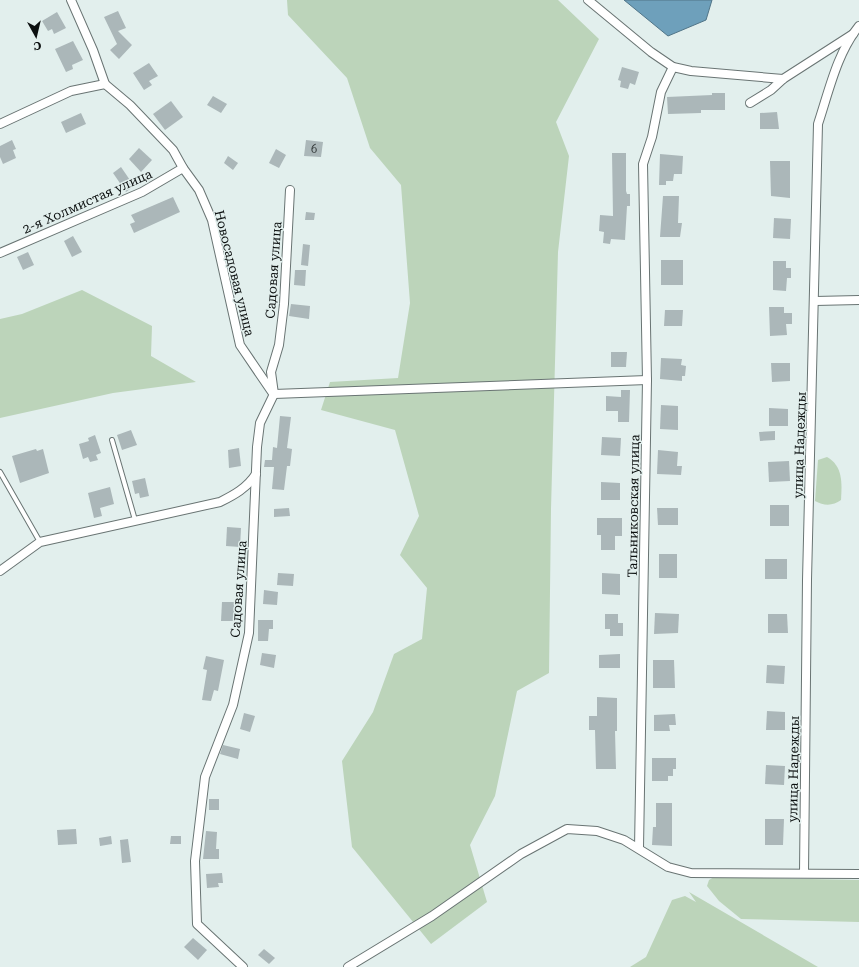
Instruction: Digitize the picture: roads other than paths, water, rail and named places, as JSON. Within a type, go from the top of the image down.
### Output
[{"type":"street","points":[[0,124],[71,91],[105,84],[94,50],[70,0]]},
{"type":"street","points":[[588,0],[651,52],[673,67],[691,71],[783,79]]},
{"type":"street","name":"улица Надежды","points":[[804,873],[807,580],[815,301],[818,124],[836,69],[853,33],[859,26]]},
{"type":"street","points":[[750,103],[771,90],[783,79],[853,33]]},
{"type":"street","name":"Тальниковская улица","points":[[639,848],[647,380],[643,164],[652,137],[661,92],[673,67]]},
{"type":"street","name":"Новосадовая улица","points":[[105,84],[130,105],[173,150],[183,168],[199,190],[212,220],[240,345],[274,394]]},
{"type":"street","name":"2-я Холмистая улица","points":[[0,253],[142,192],[183,168]]},
{"type":"street","name":"Садовая улица","points":[[244,967],[197,924],[195,861],[205,776],[233,705],[249,633],[256,473],[260,423],[274,394],[270,372],[279,345],[283,311],[290,190]]},
{"type":"street","points":[[815,301],[859,300]]},
{"type":"street","points":[[274,394],[647,380]]},
{"type":"street","points":[[0,571],[40,542],[220,502],[237,494],[250,482],[256,473]]},
{"type":"street","points":[[348,967],[432,916],[521,854],[567,829],[597,831],[624,840],[668,867],[691,873],[859,874]]},
{"type":"lane","points":[[112,440],[135,520]]},
{"type":"lane","points":[[0,472],[40,542]]},
{"type":"water","points":[[624,0],[712,0],[706,20],[668,36]]}]
